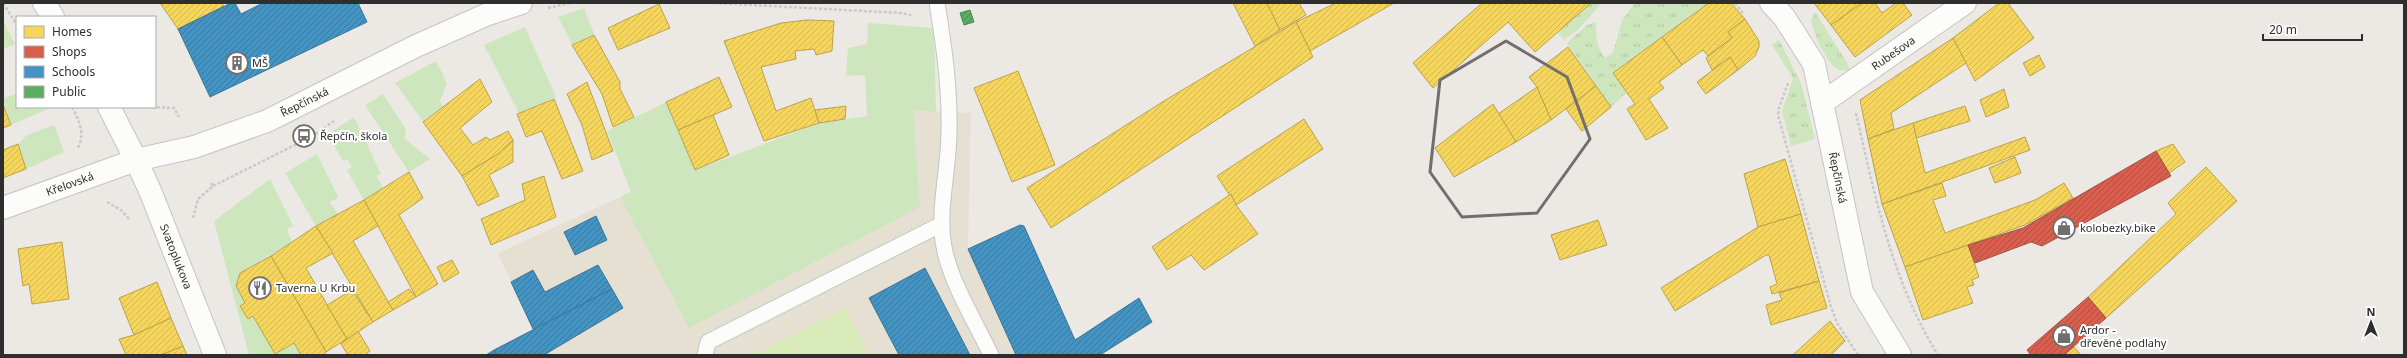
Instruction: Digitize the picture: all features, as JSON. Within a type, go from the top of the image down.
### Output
[{"type":"street","points":[[44,3],[52,16]]},
{"type":"street","name":"Řepčínská","points":[[136,160],[194,147],[267,121],[416,46],[488,14],[521,3]]},
{"type":"street","name":"Řepčínská","points":[[1771,3],[1784,17],[1814,64],[1862,292],[1900,355]]},
{"type":"street","name":"Rubešova","points":[[1822,103],[1965,3]]},
{"type":"street","points":[[110,108],[136,160]]},
{"type":"street","name":"Křelovská","points":[[3,208],[136,160]]},
{"type":"street","name":"Svatoplukova","points":[[136,160],[154,200],[215,355]]},
{"type":"lane","points":[[936,3],[948,72],[950,99],[950,134],[942,224],[943,246],[948,263],[991,355]]},
{"type":"lane","points":[[705,355],[708,342],[942,224]]},
{"type":"path","points":[[3,3],[16,23]]},
{"type":"path","points":[[714,3],[902,13],[920,20]]},
{"type":"path","points":[[1735,3],[1745,15]]},
{"type":"path","points":[[1789,80],[1778,115],[1831,306],[1837,322],[1858,355]]},
{"type":"path","points":[[1855,106],[1876,201],[1894,262],[1912,310],[1938,355]]},
{"type":"path","points":[[156,107],[174,108],[179,116]]},
{"type":"path","points":[[72,108],[81,129],[80,144],[74,152]]},
{"type":"path","points":[[102,200],[121,210],[130,222]]},
{"type":"highlighted area","points":[[1506,41],[1567,77],[1590,139],[1537,213],[1462,217],[1430,172],[1440,80]]},
{"type":"shaded area","points":[[913,110],[971,113],[968,249],[1016,355],[486,355],[533,329],[498,253],[620,197],[689,327]]},
{"type":"green space","points":[[1590,3],[1602,3],[1579,29],[1564,40],[1558,33]]},
{"type":"green space","points":[[1635,3],[1709,3],[1613,73],[1627,92],[1611,107],[1567,43],[1587,25],[1596,22],[1596,36],[1598,45],[1605,58],[1613,53],[1622,20]]},
{"type":"green space","points":[[584,8],[594,34],[572,44],[558,17]]},
{"type":"green space","points":[[1815,12],[1846,61],[1850,69],[1847,71],[1838,70],[1824,54],[1811,20]]},
{"type":"green space","points":[[3,20],[15,44],[3,49]]},
{"type":"green space","points":[[868,23],[934,28],[936,112],[913,110],[920,207],[689,328],[620,197],[631,192],[607,131],[666,102],[696,170],[819,123],[867,116],[865,75],[846,76],[848,48],[867,44]]},
{"type":"green space","points":[[525,27],[556,97],[519,113],[484,45]]},
{"type":"green space","points":[[1779,40],[1801,83],[1815,139],[1791,146],[1782,111],[1793,78],[1772,45]]},
{"type":"green space","points":[[436,61],[447,83],[440,101],[443,106],[423,121],[395,83]]},
{"type":"green space","points":[[16,93],[16,108],[48,109],[11,125],[3,99]]},
{"type":"green space","points":[[383,94],[405,128],[406,135],[404,138],[430,159],[409,172],[365,105]]},
{"type":"green space","points":[[354,117],[381,174],[376,176],[384,189],[364,200],[347,170],[352,167],[347,159],[343,161],[328,134]]},
{"type":"green space","points":[[54,125],[64,152],[26,169],[18,144],[27,135]]},
{"type":"green space","points":[[317,154],[339,198],[329,202],[338,214],[316,226],[285,173]]},
{"type":"green space","points":[[270,179],[293,226],[287,229],[292,242],[240,273],[236,286],[245,303],[240,306],[248,319],[253,316],[275,354],[294,343],[301,355],[249,355],[214,221]]},
{"type":"green space","points":[[845,308],[869,355],[753,355]]},
{"type":"building: Homes","points":[[160,3],[221,3],[224,6],[178,29]]},
{"type":"building: Homes","points":[[1233,3],[1267,3],[1280,30],[1255,46]]},
{"type":"building: Homes","points":[[1267,3],[1299,3],[1306,15],[1280,30]]},
{"type":"building: Homes","points":[[1336,3],[1394,3],[1310,51],[1296,22]]},
{"type":"building: Homes","points":[[1482,3],[1590,4],[1535,52],[1508,22],[1433,88],[1413,63]]},
{"type":"building: Homes","points":[[1709,3],[1731,3],[1745,19],[1728,32],[1732,38],[1708,56],[1703,50],[1682,65],[1662,37]]},
{"type":"building: Homes","points":[[1814,3],[1862,3],[1831,25]]},
{"type":"building: Homes","points":[[1862,3],[1875,3],[1882,13],[1896,3],[1903,3],[1912,15],[1855,57],[1831,25]]},
{"type":"building: Homes","points":[[1999,3],[2008,3],[2034,38],[1975,81],[1953,38]]},
{"type":"building: Homes","points":[[659,4],[670,28],[618,50],[608,28]]},
{"type":"building: Homes","points":[[1745,19],[1759,41],[1759,47],[1755,56],[1738,70],[1730,57],[1712,70],[1706,58],[1732,38],[1728,32]]},
{"type":"building: Homes","points":[[807,20],[834,21],[832,51],[816,55],[814,49],[795,51],[796,59],[761,67],[776,111],[811,98],[819,123],[764,141],[724,41],[781,23]]},
{"type":"building: Homes","points":[[1296,22],[1313,57],[1051,228],[1027,188],[1164,101]]},
{"type":"building: Homes","points":[[594,35],[620,82],[620,89],[634,117],[613,127],[602,94],[572,45]]},
{"type":"building: Homes","points":[[1662,37],[1682,65],[1659,82],[1664,88],[1649,99],[1668,128],[1646,140],[1627,109],[1635,104],[1613,73]]},
{"type":"building: Homes","points":[[1953,38],[1966,63],[1891,113],[1894,129],[1868,139],[1860,100]]},
{"type":"building: Homes","points":[[1568,47],[1596,86],[1551,120],[1537,87],[1529,77]]},
{"type":"building: Homes","points":[[2039,55],[2045,67],[2030,76],[2023,63]]},
{"type":"building: Homes","points":[[1730,57],[1738,70],[1706,94],[1697,82]]},
{"type":"building: Homes","points":[[1018,71],[1055,165],[1012,182],[974,88]]},
{"type":"building: Homes","points":[[719,77],[732,107],[678,130],[666,102]]},
{"type":"building: Homes","points":[[480,79],[492,102],[460,128],[473,145],[486,137],[490,140],[508,131],[513,140],[498,154],[462,176],[423,122]]},
{"type":"building: Homes","points":[[587,82],[613,151],[592,160],[582,125],[567,94]]},
{"type":"building: Homes","points":[[1596,86],[1611,107],[1582,131],[1566,109]]},
{"type":"building: Homes","points":[[1537,87],[1551,120],[1516,142],[1498,114]]},
{"type":"building: Homes","points":[[2004,89],[2009,107],[1986,117],[1980,100]]},
{"type":"building: Homes","points":[[554,99],[583,171],[562,179],[542,131],[526,137],[517,114]]},
{"type":"building: Homes","points":[[3,104],[11,125],[3,128]]},
{"type":"building: Homes","points":[[1493,104],[1516,142],[1454,177],[1435,148]]},
{"type":"building: Homes","points":[[846,106],[845,119],[819,123],[815,110]]},
{"type":"building: Homes","points":[[1965,106],[1970,121],[1916,138],[1913,123]]},
{"type":"building: Homes","points":[[713,115],[729,155],[695,170],[678,130]]},
{"type":"building: Homes","points":[[1304,119],[1323,149],[1236,205],[1217,176]]},
{"type":"building: Homes","points":[[1913,123],[1925,173],[2025,137],[2030,150],[1882,204],[1868,139]]},
{"type":"building: Homes","points":[[513,140],[513,162],[489,175],[499,196],[478,206],[462,176],[498,154]]},
{"type":"building: Homes","points":[[18,144],[26,169],[3,178],[3,150]]},
{"type":"building: Homes","points":[[2173,144],[2185,162],[2169,173],[2156,151]]},
{"type":"building: Homes","points":[[2015,157],[2021,173],[1995,183],[1989,168]]},
{"type":"building: Homes","points":[[1785,159],[1801,214],[1758,227],[1744,174]]},
{"type":"building: Homes","points":[[2206,167],[2237,201],[2106,318],[2088,297],[2176,214],[2168,203]]},
{"type":"building: Homes","points":[[409,172],[423,198],[399,215],[438,284],[416,297],[364,200]]},
{"type":"building: Homes","points":[[544,176],[556,217],[491,245],[481,219],[525,200],[522,184]]},
{"type":"building: Homes","points":[[1942,183],[1946,196],[1933,200],[1945,233],[2035,200],[2064,183],[2073,198],[2025,225],[1905,267],[1882,204]]},
{"type":"building: Homes","points":[[1231,194],[1236,205],[1258,234],[1204,270],[1191,255],[1167,270],[1152,247]]},
{"type":"building: Homes","points":[[364,200],[378,226],[353,241],[393,310],[373,322],[316,226]]},
{"type":"building: Homes","points":[[1801,214],[1819,281],[1772,294],[1770,287],[1777,284],[1769,255],[1766,255],[1675,311],[1661,288],[1758,227]]},
{"type":"building: Homes","points":[[1598,220],[1607,245],[1560,260],[1551,235]]},
{"type":"building: Homes","points":[[316,226],[333,253],[306,268],[347,339],[326,352],[271,256]]},
{"type":"building: Homes","points":[[62,242],[69,299],[32,304],[29,284],[23,286],[18,249]]},
{"type":"building: Homes","points":[[1968,245],[1979,277],[1972,280],[1974,285],[1967,287],[1973,303],[1923,320],[1905,267]]},
{"type":"building: Homes","points":[[271,256],[326,352],[322,355],[301,355],[294,343],[275,354],[253,316],[248,319],[240,306],[245,303],[236,286],[240,273]]},
{"type":"building: Homes","points":[[452,260],[459,273],[444,282],[437,267]]},
{"type":"building: Homes","points":[[1819,281],[1827,308],[1771,325],[1766,305],[1782,300],[1779,293]]},
{"type":"building: Homes","points":[[157,282],[171,318],[134,335],[119,298]]},
{"type":"building: Homes","points":[[409,289],[416,297],[393,310],[388,302]]},
{"type":"building: Homes","points":[[352,290],[373,322],[347,339],[327,305]]},
{"type":"building: Homes","points":[[171,318],[183,346],[161,355],[126,355],[119,339],[134,335]]},
{"type":"building: Homes","points":[[1830,321],[1845,341],[1831,355],[1793,355]]},
{"type":"building: Homes","points":[[358,331],[370,351],[364,355],[348,355],[341,344]]},
{"type":"building: Homes","points":[[183,346],[187,355],[161,355]]},
{"type":"building: Homes","points":[[2074,347],[2081,355],[2064,355]]},
{"type":"building: Shops","points":[[2156,151],[2171,176],[2042,246],[2031,242],[1975,263],[1968,245],[2023,228]]},
{"type":"building: Shops","points":[[2088,297],[2106,318],[2064,355],[2031,355],[2027,350]]},
{"type":"building: Schools","name":"MŠ","points":[[231,3],[235,3],[241,14],[263,3],[358,3],[367,22],[210,97],[178,29]]},
{"type":"building: Schools","points":[[596,216],[607,240],[575,255],[564,232]]},
{"type":"building: Schools","points":[[1020,225],[1024,226],[1075,340],[1139,298],[1152,322],[1100,355],[1016,355],[968,249]]},
{"type":"building: Schools","points":[[598,265],[612,289],[533,329],[511,282],[533,270],[545,292]]},
{"type":"building: Schools","points":[[925,268],[970,355],[899,355],[869,298]]},
{"type":"building: Schools","points":[[612,289],[623,308],[544,355],[497,355],[494,350]]},
{"type":"building: Schools","points":[[494,350],[497,355],[486,355]]},
{"type":"building: Public","points":[[970,10],[974,22],[964,25],[960,13]]},
{"type":"place","name":"MŠ","points":[[237,63]]},
{"type":"place","name":"Řepčín, škola","points":[[304,136]]},
{"type":"place","name":"kolobezky.bike","points":[[2064,228]]},
{"type":"place","name":"Taverna U Krbu","points":[[260,288]]},
{"type":"place","name":"Ardor - dřevěné podlahy","points":[[2064,336]]}]
